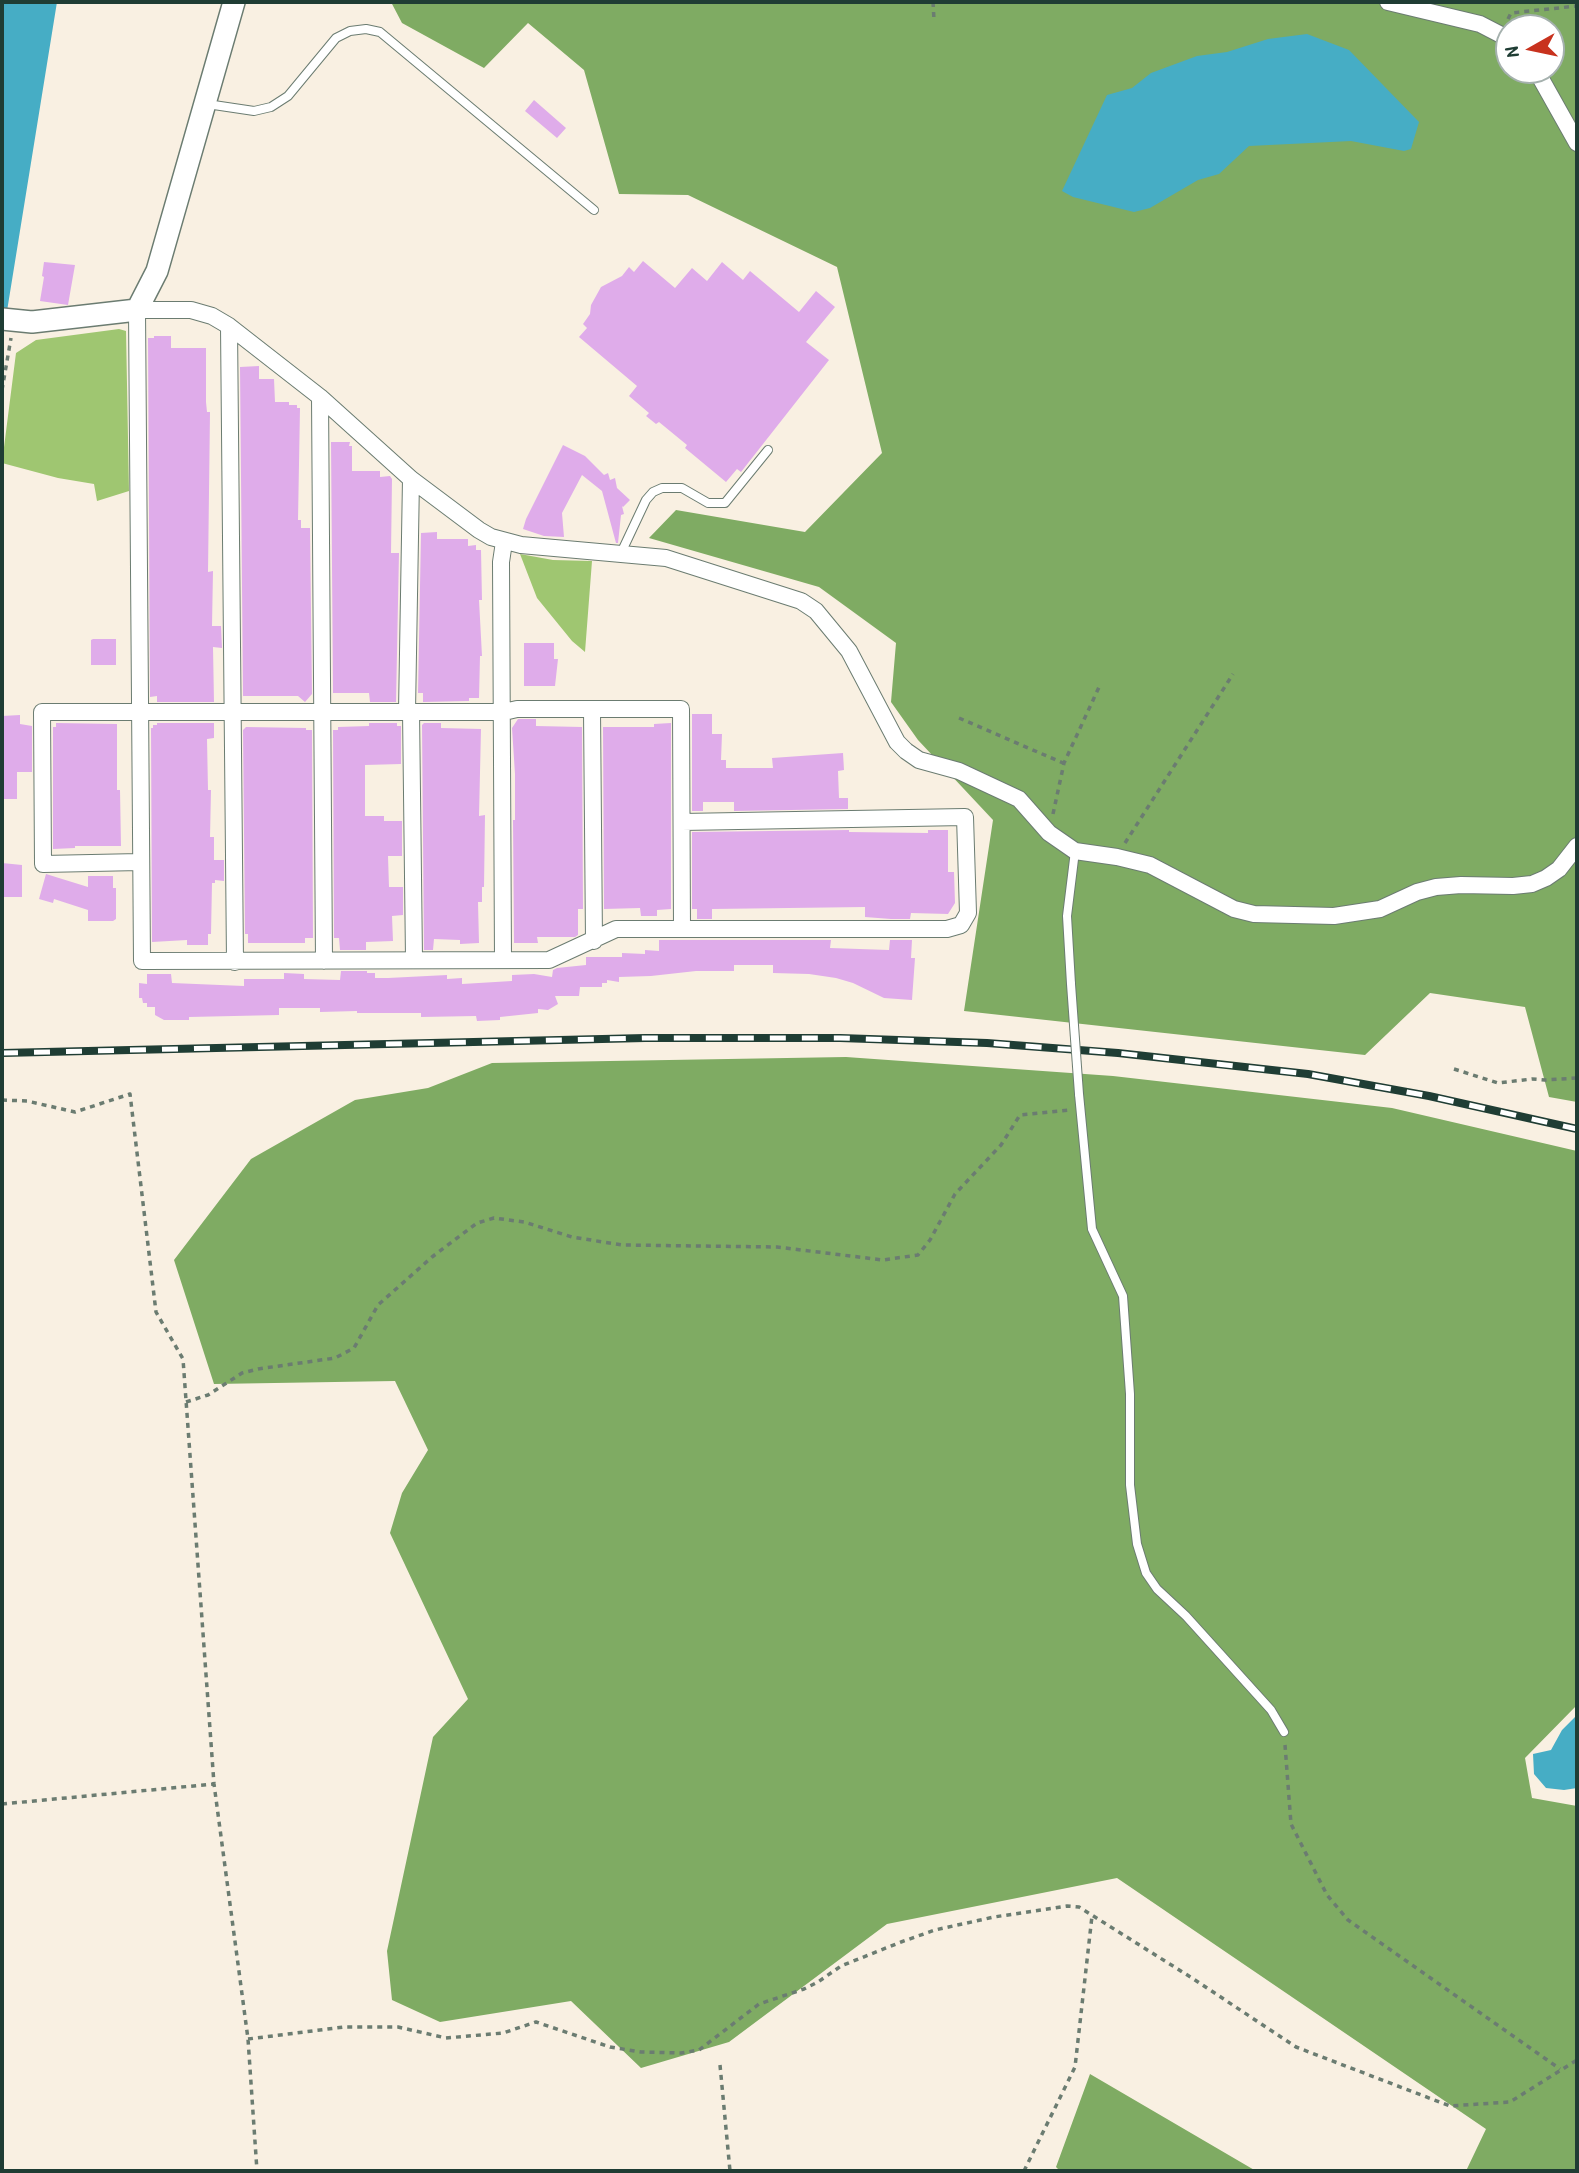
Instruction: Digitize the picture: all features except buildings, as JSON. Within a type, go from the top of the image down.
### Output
[{"type":"street","points":[[234,2],[157,271],[137,310],[142,961],[549,960],[616,929],[947,929],[961,925],[968,913],[965,817],[682,821]]},
{"type":"street","points":[[1388,2],[1480,24],[1495,31]]},
{"type":"street","points":[[1544,84],[1577,143]]},
{"type":"street","points":[[8,321],[59,320],[137,310],[191,310],[212,316],[229,326],[320,397],[411,479],[479,530],[504,542],[521,545],[666,558],[801,601],[816,611],[849,651],[897,742],[906,751],[919,760],[959,771],[1004,790],[1019,799],[1047,830],[1075,851],[1117,857],[1150,866],[1234,909],[1254,914],[1334,916],[1380,909],[1417,892],[1436,887],[1531,884],[1559,869],[1577,846]]},
{"type":"street","points":[[229,326],[235,962]]},
{"type":"street","points":[[320,397],[324,961]]},
{"type":"street","points":[[411,479],[409,711],[414,960]]},
{"type":"street","points":[[503,960],[504,712],[501,562],[504,542]]},
{"type":"street","points":[[140,862],[43,864],[42,712],[504,712],[517,709],[681,709],[682,929]]},
{"type":"street","points":[[592,710],[594,941]]},
{"type":"lane","points":[[204,103],[254,111],[271,107],[288,96],[336,38],[366,29],[380,32],[594,211]]},
{"type":"lane","points":[[621,554],[635,520],[653,492],[662,488],[682,488],[708,503],[725,503],[768,450]]},
{"type":"lane","points":[[1075,851],[1067,916],[1080,1109],[1092,1228],[1123,1296],[1130,1394],[1130,1485],[1137,1544],[1146,1573],[1157,1589],[1186,1616],[1271,1710],[1284,1732]]},
{"type":"path","points":[[933,2],[934,20]]},
{"type":"path","points":[[1511,14],[1577,6]]},
{"type":"path","points":[[2,390],[8,321]]},
{"type":"path","points":[[1117,857],[1233,674]]},
{"type":"path","points":[[1047,830],[1052,827],[1055,799],[1064,763],[1100,685]]},
{"type":"path","points":[[959,718],[1064,763]]},
{"type":"path","points":[[1454,1069],[1498,1083],[1577,1078]]},
{"type":"path","points":[[2,1100],[27,1101],[75,1112],[130,1094],[156,1312],[183,1359],[215,1784],[247,2039],[257,2171]]},
{"type":"path","points":[[186,1402],[208,1395],[242,1373],[335,1359],[354,1348],[377,1305],[432,1257],[477,1223],[494,1218],[524,1222],[572,1237],[622,1245],[776,1247],[883,1260],[918,1255],[930,1240],[955,1194],[1001,1145],[1020,1115],[1080,1109]]},
{"type":"path","points":[[1284,1732],[1291,1824],[1327,1895],[1348,1920],[1561,2070]]},
{"type":"path","points":[[2,1804],[215,1784]]},
{"type":"path","points":[[247,2039],[344,2026],[398,2027],[446,2038],[503,2033],[536,2022],[610,2047],[642,2052],[681,2053],[699,2050],[758,2004],[804,1989],[818,1983],[841,1966],[912,1938],[995,1917],[1067,1906],[1079,1907],[1296,2047],[1450,2106],[1510,2102],[1577,2060]]},
{"type":"path","points":[[1024,2171],[1075,2067],[1092,1916]]},
{"type":"path","points":[[720,2065],[730,2171]]},
{"type":"green space","points":[[391,2],[1577,2],[1577,1102],[1549,1097],[1525,1007],[1430,993],[1365,1055],[964,1011],[993,820],[918,740],[891,702],[896,643],[819,587],[649,538],[676,510],[805,532],[882,453],[837,267],[688,195],[619,194],[584,70],[528,23],[484,68],[402,23]]},
{"type":"green space","points":[[119,329],[126,331],[129,491],[97,501],[94,484],[58,478],[2,463],[16,353],[36,340]]},
{"type":"green space","points":[[520,554],[553,560],[592,561],[585,652],[572,641],[537,598]]},
{"type":"green space","points":[[846,1057],[1113,1076],[1392,1108],[1577,1151],[1577,1705],[1525,1758],[1532,1798],[1577,1806],[1577,2171],[1466,2171],[1486,2129],[1117,1878],[887,1924],[729,2042],[641,2068],[571,2001],[440,2022],[392,2000],[387,1951],[433,1737],[468,1699],[390,1533],[402,1493],[428,1450],[395,1381],[214,1384],[174,1260],[251,1159],[355,1100],[428,1088],[492,1063]]},
{"type":"green space","points":[[1090,2074],[1256,2171],[1060,2171],[1056,2167]]},
{"type":"water","points":[[2,2],[57,2],[2,342]]},
{"type":"water","points":[[1307,34],[1349,50],[1419,122],[1411,149],[1404,151],[1351,141],[1249,146],[1219,174],[1198,180],[1150,208],[1134,212],[1073,197],[1062,191],[1107,95],[1132,88],[1151,73],[1197,56],[1227,52],[1268,39]]},
{"type":"water","points":[[1575,1717],[1577,1788],[1546,1788],[1534,1774],[1533,1754],[1551,1750],[1562,1730]]},
{"type":"railway","points":[[2,1053],[645,1038],[840,1038],[987,1043],[1118,1053],[1308,1074],[1429,1096],[1577,1129]]}]
